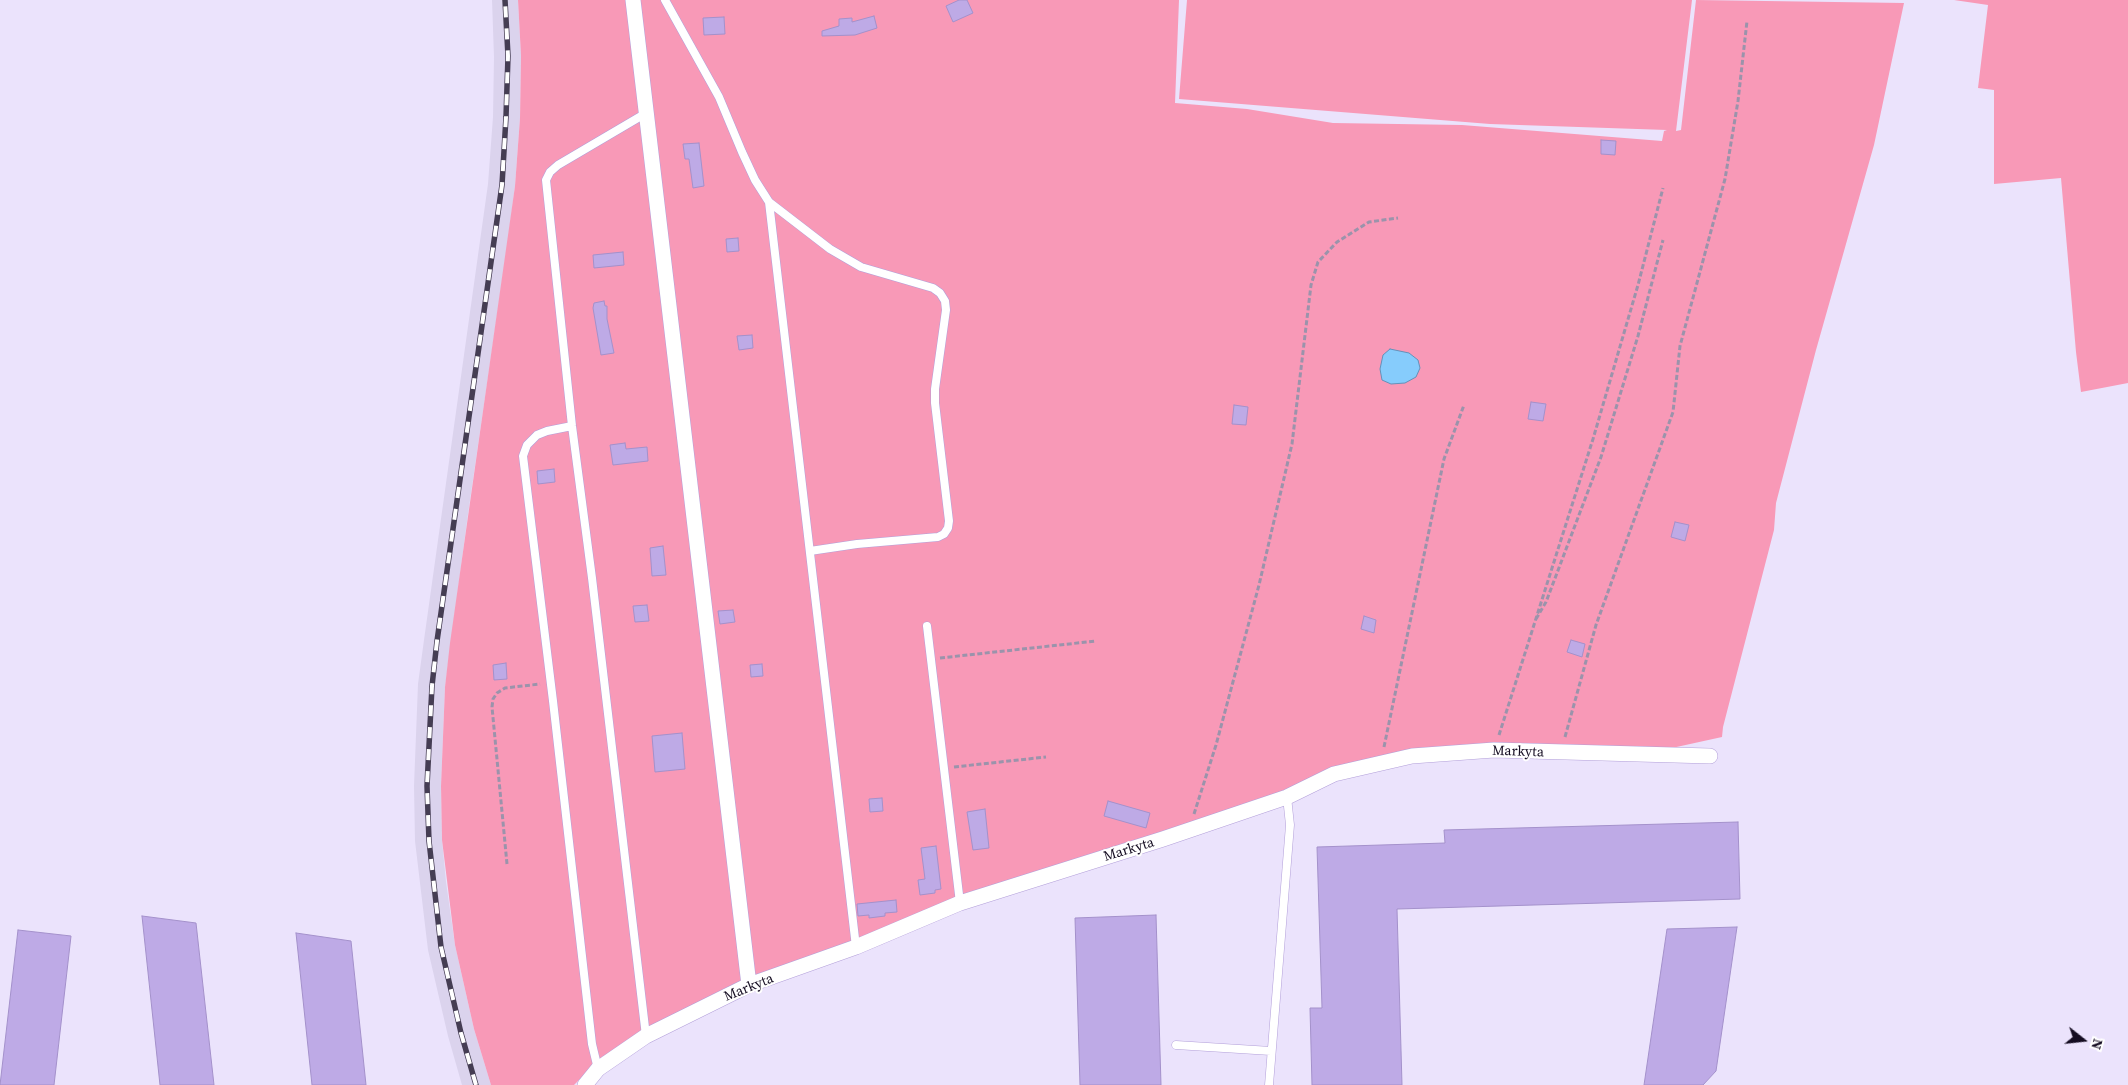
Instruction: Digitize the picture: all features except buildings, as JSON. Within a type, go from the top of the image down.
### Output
[{"type":"street","points":[[634,0],[749,985]]},
{"type":"street","name":"Markyta","points":[[585,1085],[598,1069],[646,1036],[749,985],[856,947],[960,903],[1189,831],[1286,797],[1334,774],[1412,756],[1494,750],[1710,756]]},
{"type":"lane","points":[[666,0],[719,97],[742,152],[769,202],[830,249],[862,267],[933,288],[940,292],[945,301],[946,310],[935,389],[935,403],[949,521],[948,528],[944,534],[938,537],[856,544],[810,551]]},
{"type":"lane","points":[[646,1036],[592,578],[572,426],[546,180],[550,172],[558,165],[648,112]]},
{"type":"lane","points":[[769,202],[856,947]]},
{"type":"lane","points":[[572,426],[537,435],[527,445],[523,456],[592,1044],[598,1069]]},
{"type":"lane","points":[[927,626],[960,903]]},
{"type":"lane","points":[[1269,1085],[1290,825],[1286,797]]},
{"type":"lane","points":[[1176,1045],[1271,1051]]},
{"type":"path","points":[[1560,753],[1596,625],[1673,412],[1680,346],[1725,180],[1738,101],[1747,21]]},
{"type":"path","points":[[1494,750],[1593,439],[1638,285],[1663,188]]},
{"type":"path","points":[[1189,831],[1216,744],[1259,585],[1292,444],[1311,285],[1318,262],[1336,242],[1369,222],[1398,218]]},
{"type":"path","points":[[1532,626],[1546,602],[1601,457],[1635,345],[1663,240]]},
{"type":"path","points":[[1381,762],[1442,468],[1464,405]]},
{"type":"path","points":[[931,659],[1096,641]]},
{"type":"path","points":[[507,864],[492,707],[493,699],[497,693],[505,688],[551,683]]},
{"type":"path","points":[[944,768],[1046,757]]},
{"type":"shaded area","points":[[492,0],[518,0],[521,56],[520,118],[515,186],[507,247],[445,687],[441,786],[442,840],[446,882],[455,945],[474,1029],[491,1085],[462,1085],[448,1036],[428,950],[415,841],[414,786],[418,684],[488,184],[493,117],[494,57]]},
{"type":"shaded area","points":[[518,0],[1179,0],[1175,103],[1247,109],[1333,123],[1462,125],[1662,141],[1664,131],[1667,130],[1490,124],[1179,99],[1187,0],[1692,0],[1676,131],[1681,130],[1696,0],[1904,3],[1874,145],[1816,350],[1776,503],[1774,530],[1722,737],[1640,755],[1412,756],[960,903],[602,1057],[574,1085],[491,1085],[474,1029],[455,945],[442,840],[441,786],[445,687],[450,643],[515,186],[520,118],[521,56]]},
{"type":"shaded area","points":[[1954,0],[2128,0],[2128,383],[2081,392],[2061,178],[1994,184],[1994,90],[1978,88],[1988,5]]},
{"type":"water","points":[[1390,349],[1409,353],[1418,360],[1420,368],[1416,377],[1405,383],[1391,384],[1382,380],[1380,369],[1383,355]]},
{"type":"railway","points":[[476,1085],[461,1033],[441,947],[429,841],[427,786],[432,686],[437,641],[502,185],[508,56],[505,0]]}]
